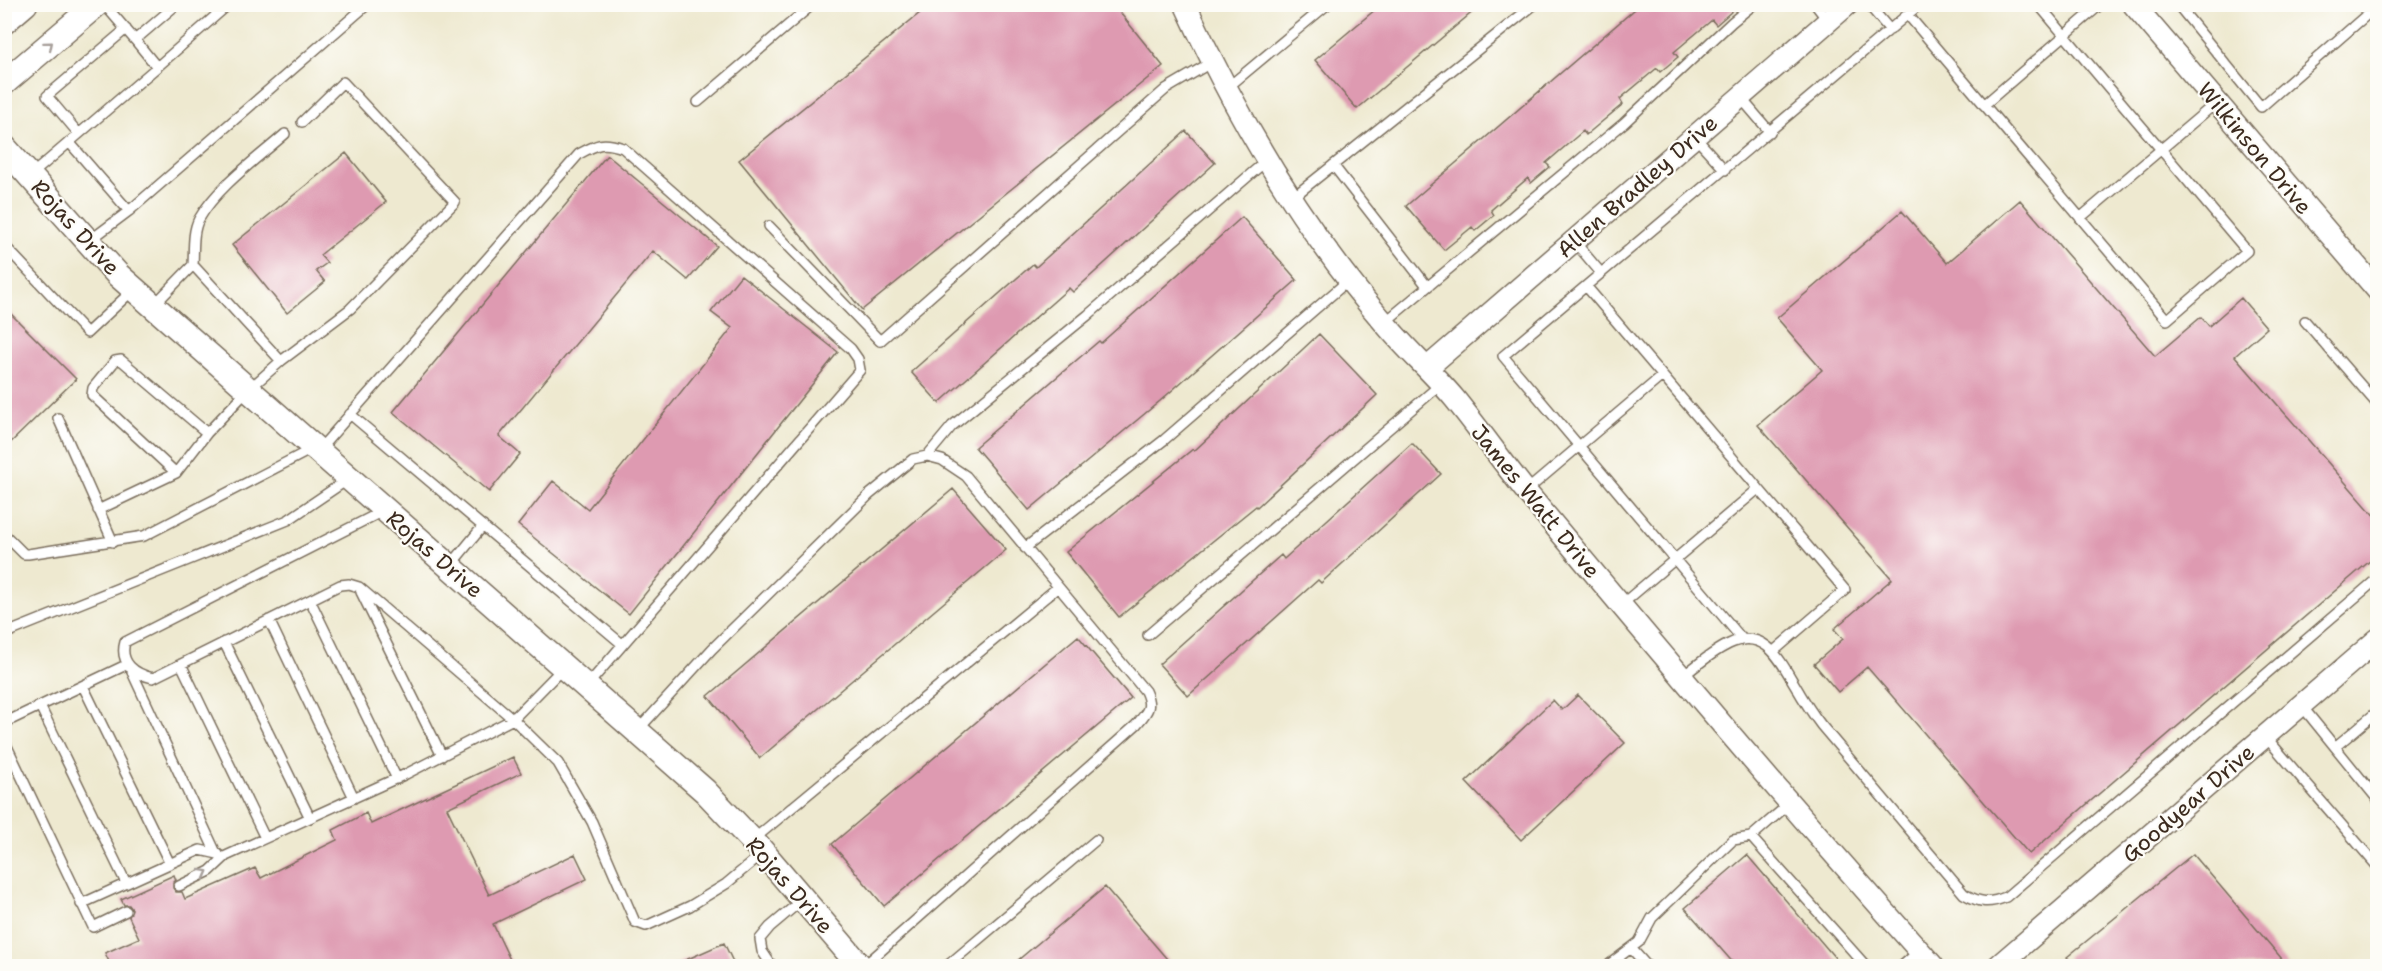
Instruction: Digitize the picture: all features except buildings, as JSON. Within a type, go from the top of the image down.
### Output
[{"type":"main road","points":[[4,22],[25,4]]},
{"type":"main road","points":[[4,82],[97,4]]},
{"type":"main road","name":"Rojas Drive","points":[[4,147],[118,275],[705,791],[758,847],[862,966]]},
{"type":"street","name":"James Watt Drive","points":[[1185,4],[1212,62],[1267,160],[1350,279],[1384,323],[1441,384],[1621,605],[1926,959]]},
{"type":"street","name":"Allen Bradley Drive","points":[[1426,368],[1848,4]]},
{"type":"street","name":"Wilkinson Drive","points":[[2133,4],[2378,291]]},
{"type":"street","name":"Goodyear Drive","points":[[1998,966],[2378,639]]},
{"type":"lane","points":[[104,4],[157,67]]},
{"type":"lane","points":[[135,40],[177,4]]},
{"type":"lane","points":[[30,175],[229,4]]},
{"type":"lane","points":[[89,242],[129,212],[368,4]]},
{"type":"lane","points":[[698,102],[813,4]]},
{"type":"lane","points":[[1227,88],[1328,4]]},
{"type":"lane","points":[[1292,198],[1535,4]]},
{"type":"lane","points":[[1384,323],[1624,123],[1754,4]]},
{"type":"lane","points":[[1815,4],[1828,22]]},
{"type":"lane","points":[[1868,4],[1890,30]]},
{"type":"lane","points":[[1743,640],[1503,356],[1920,4]]},
{"type":"lane","points":[[1908,15],[2167,320],[2247,251],[2038,4]]},
{"type":"lane","points":[[1984,105],[2101,4]]},
{"type":"lane","points":[[2177,4],[2261,107],[2378,5]]},
{"type":"lane","points":[[79,134],[47,96],[126,29]]},
{"type":"lane","points":[[769,226],[880,341],[1166,89],[1212,62]]},
{"type":"lane","points":[[99,510],[176,473],[207,433],[248,390],[281,361],[350,309],[454,202],[343,82],[302,122]]},
{"type":"lane","points":[[1740,98],[1770,132]]},
{"type":"lane","points":[[2080,218],[2217,102]]},
{"type":"lane","points":[[153,306],[193,265],[195,235],[199,220],[220,193],[285,134]]},
{"type":"lane","points":[[1695,137],[1725,170]]},
{"type":"lane","points":[[69,142],[129,212]]},
{"type":"lane","points":[[4,534],[24,554],[144,536],[316,449],[350,414],[579,154],[593,146],[607,143],[623,148],[851,350],[858,359],[860,370],[586,687]]},
{"type":"lane","points":[[927,456],[952,426],[1088,315],[1267,160]]},
{"type":"lane","points":[[1333,165],[1427,286]]},
{"type":"lane","points":[[1574,241],[1601,273]]},
{"type":"lane","points":[[4,245],[87,333],[134,289]]},
{"type":"lane","points":[[193,265],[281,361]]},
{"type":"lane","points":[[1025,548],[1164,440],[1350,279]]},
{"type":"lane","points":[[1586,286],[1845,590],[1774,651]]},
{"type":"lane","points":[[2305,321],[2378,405]]},
{"type":"lane","points":[[176,473],[92,395],[91,392],[100,379],[115,361],[121,360],[207,433]]},
{"type":"lane","points":[[1526,491],[1662,376]]},
{"type":"lane","points":[[1148,635],[1441,384]]},
{"type":"lane","points":[[350,414],[622,645]]},
{"type":"lane","points":[[58,418],[113,542]]},
{"type":"lane","points":[[637,731],[712,649],[869,495],[913,459],[927,456],[942,460],[966,476],[1145,691],[1150,701],[1147,712],[1136,726],[862,966]]},
{"type":"lane","points":[[4,634],[288,520],[350,479]]},
{"type":"lane","points":[[1621,605],[1758,489]]},
{"type":"lane","points":[[216,854],[129,667],[123,649],[125,642],[385,510]]},
{"type":"lane","points":[[450,566],[483,526]]},
{"type":"lane","points":[[1683,677],[1713,653],[1730,643],[1743,640],[1758,641],[1774,651],[1821,725],[1964,894],[1976,901],[1991,903],[2006,897],[2378,578]]},
{"type":"lane","points":[[129,667],[139,675],[153,678],[340,585],[350,584],[359,587],[513,719],[558,763],[592,822],[635,922],[646,926],[690,906],[726,884],[758,847],[1058,587]]},
{"type":"lane","points":[[359,587],[442,756]]},
{"type":"lane","points":[[310,600],[397,779]]},
{"type":"lane","points":[[269,620],[354,798]]},
{"type":"lane","points":[[224,642],[310,818]]},
{"type":"lane","points":[[181,664],[265,838]]},
{"type":"lane","points":[[4,723],[129,667]]},
{"type":"lane","points":[[179,886],[210,871],[226,856],[397,779],[513,719],[563,668]]},
{"type":"lane","points":[[83,686],[170,864]]},
{"type":"lane","points":[[2301,705],[2378,800]]},
{"type":"lane","points":[[40,706],[126,883]]},
{"type":"lane","points":[[2335,747],[2378,711]]},
{"type":"lane","points":[[2265,736],[2378,867]]},
{"type":"lane","points":[[4,740],[93,927],[126,911]]},
{"type":"lane","points":[[1607,966],[1639,942],[1652,918],[1733,840],[1750,837],[1791,802]]},
{"type":"lane","points":[[1750,837],[1866,966]]},
{"type":"lane","points":[[947,966],[1096,840]]},
{"type":"lane","points":[[81,903],[200,850],[226,856]]},
{"type":"lane","points":[[772,966],[762,951],[760,939],[770,927],[803,899]]},
{"type":"lane","points":[[1631,948],[1647,966]]},
{"type":"lane","points":[[1902,966],[1926,959]]}]
